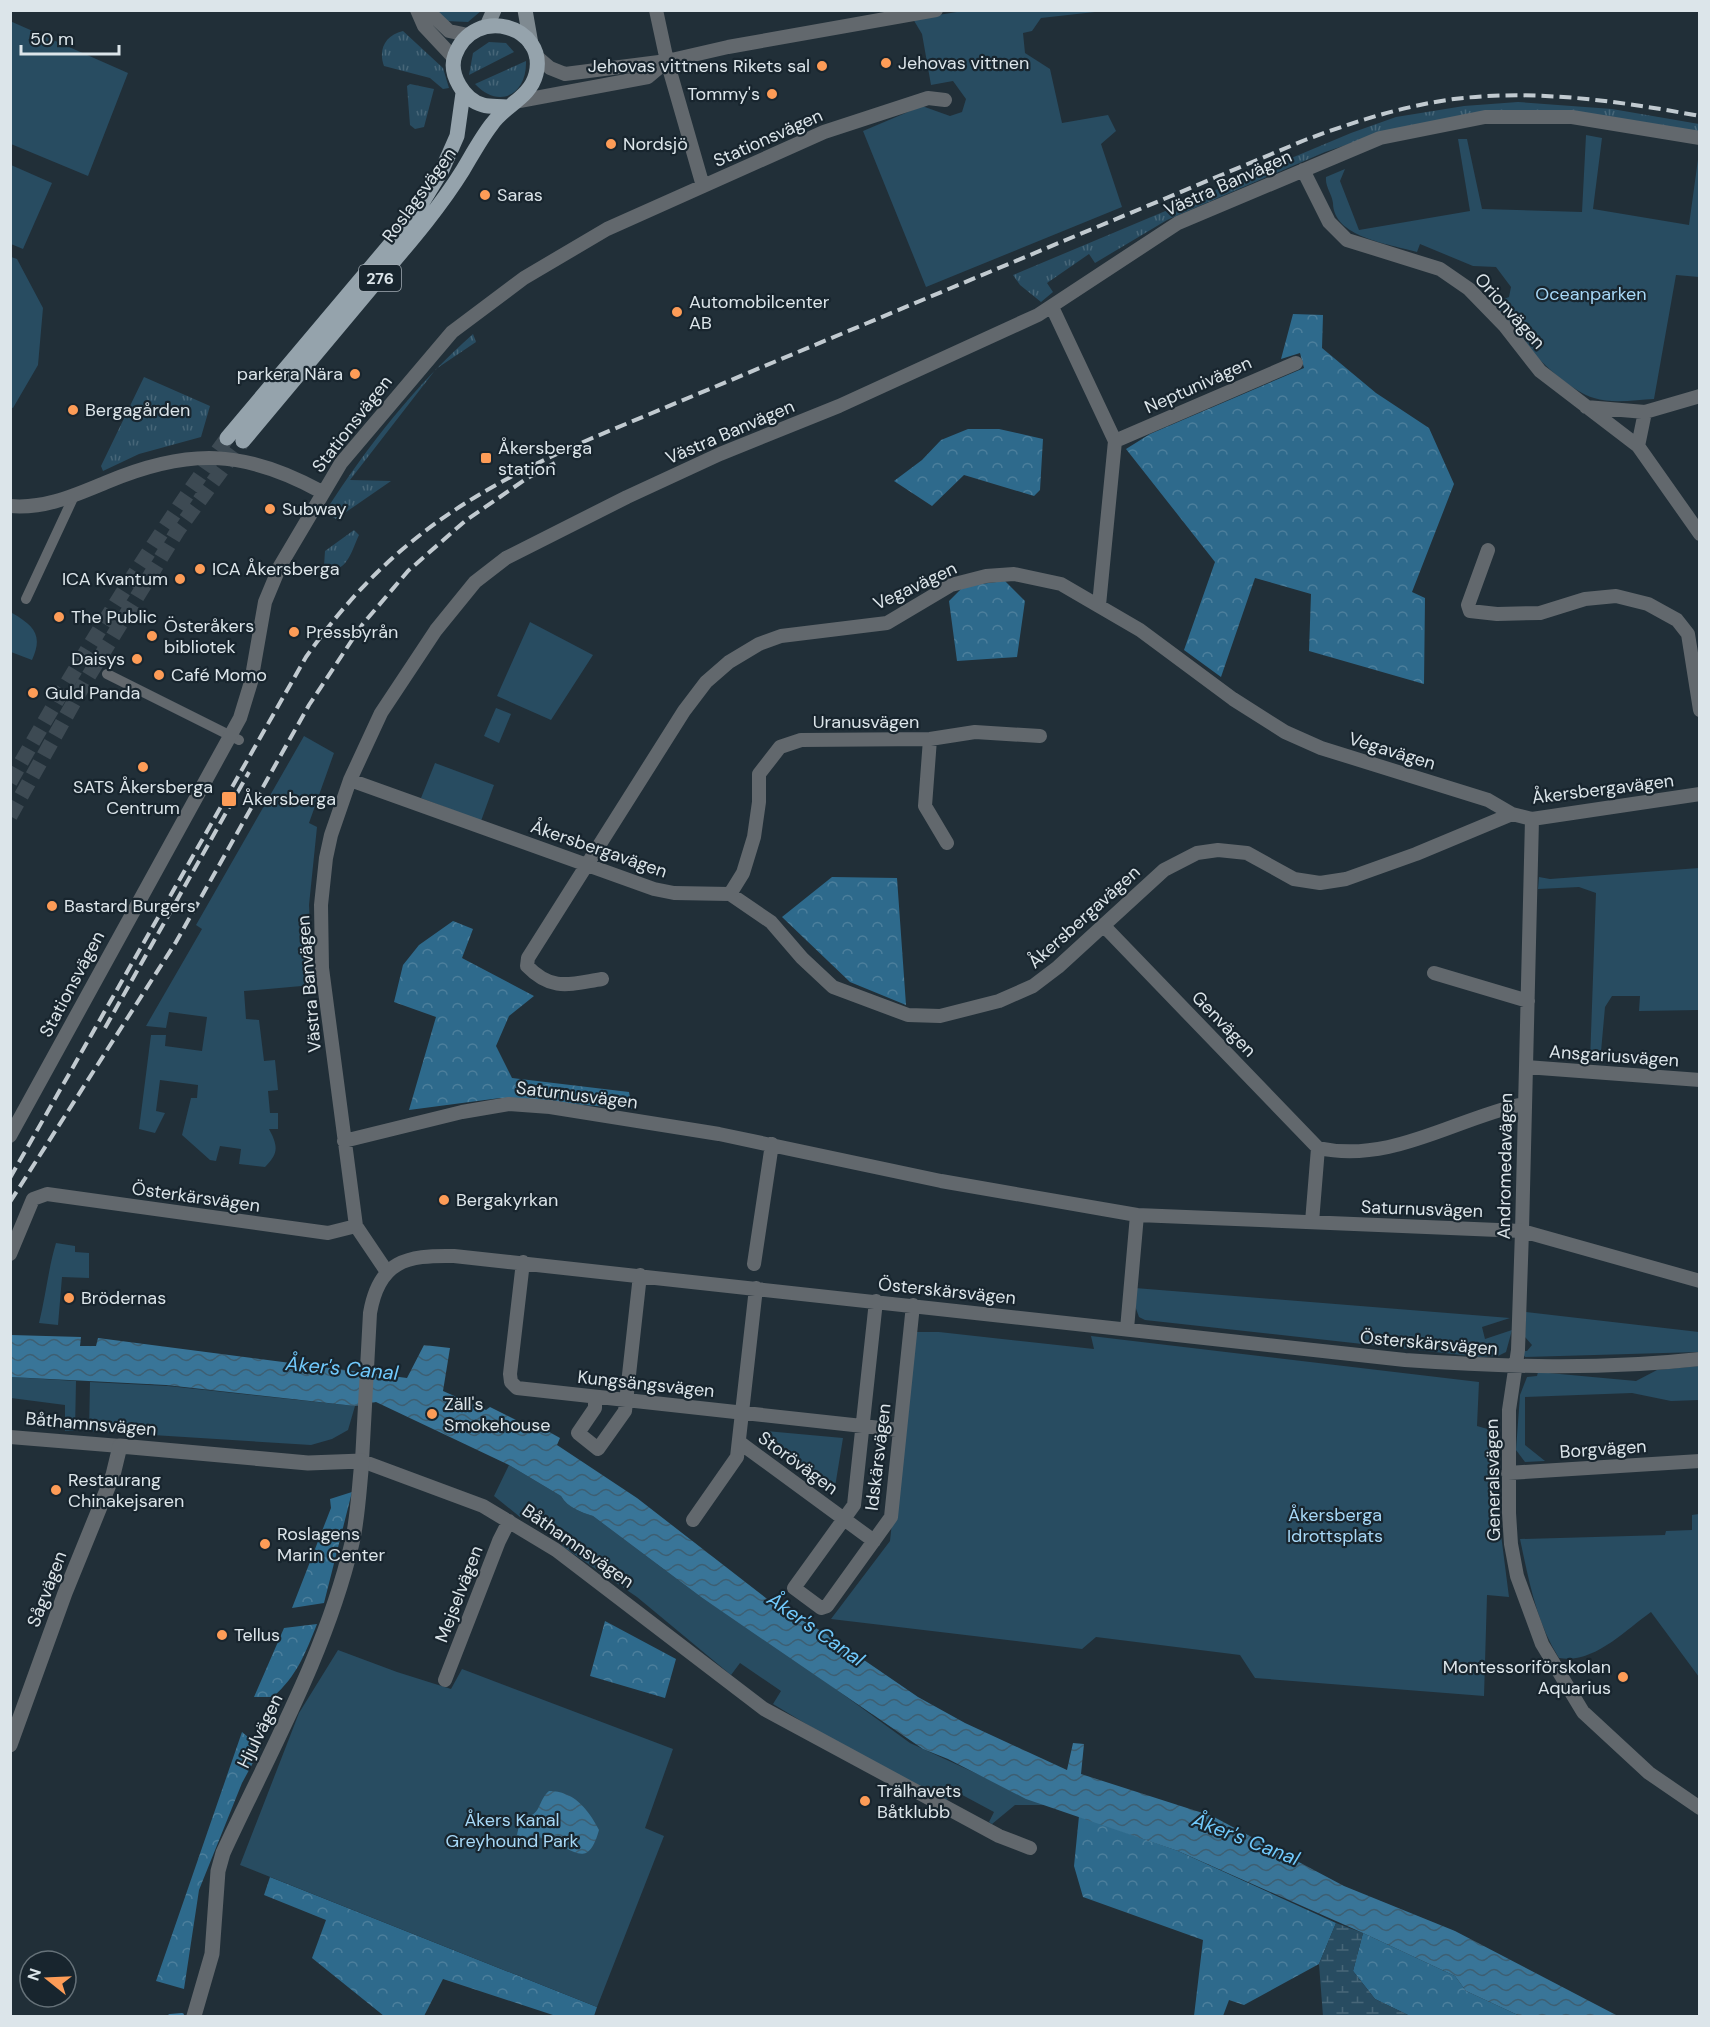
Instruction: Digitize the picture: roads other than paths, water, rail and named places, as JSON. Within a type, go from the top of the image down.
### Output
[{"type":"main road","points":[[487,26],[494,10]]},
{"type":"main road","name":"Roslagsvägen","points":[[243,441],[426,222],[491,124],[510,104],[530,88],[536,73],[525,10]]},
{"type":"main road","points":[[454,58],[468,35],[487,26],[501,25],[519,32],[533,50]]},
{"type":"main road","name":"Roslagsvägen","points":[[227,438],[414,216],[442,170],[457,136],[464,93],[455,76],[454,58]]},
{"type":"main road","points":[[464,93],[482,105],[510,104]]},
{"type":"street","points":[[417,10],[424,26],[454,58]]},
{"type":"street","points":[[427,10],[448,31],[468,35]]},
{"type":"street","points":[[656,10],[667,61],[703,186]]},
{"type":"street","points":[[533,50],[550,68],[565,74],[667,61],[888,14],[936,10]]},
{"type":"street","points":[[510,104],[648,77],[667,61]]},
{"type":"street","name":"Stationsvägen","points":[[10,1136],[113,946],[235,738],[249,690],[263,612],[272,582],[341,462],[429,357],[473,314],[524,278],[592,236],[807,139],[868,116],[928,98],[945,100]]},
{"type":"street","name":"Västra Banvägen","points":[[387,1272],[356,1226],[322,968],[321,905],[331,835],[350,780],[381,713],[436,630],[475,582],[506,558],[656,483],[850,401],[1052,307],[1178,223],[1380,138],[1485,117],[1572,117],[1700,138]]},
{"type":"street","name":"Orionvägen","points":[[1303,170],[1329,222],[1341,236],[1366,248],[1424,264],[1455,278],[1469,289],[1504,325],[1540,371],[1638,446],[1700,534]]},
{"type":"street","points":[[1052,307],[1115,441],[1099,605]]},
{"type":"street","name":"Neptunivägen","points":[[1115,441],[1296,363]]},
{"type":"street","points":[[1586,407],[1646,412],[1700,396]]},
{"type":"street","points":[[1638,446],[1646,412]]},
{"type":"street","points":[[10,506],[37,506],[75,496],[148,466],[198,457],[225,457],[248,462],[322,492]]},
{"type":"street","points":[[26,599],[75,496]]},
{"type":"street","points":[[1488,550],[1468,605],[1470,611],[1497,614],[1540,613],[1585,599],[1616,596],[1648,604],[1677,620],[1688,634],[1700,710]]},
{"type":"street","name":"Vegavägen","points":[[602,979],[557,985],[541,979],[527,966],[532,948],[684,711],[706,682],[729,662],[759,644],[781,636],[887,622],[951,585],[986,576],[1014,574],[1061,584],[1140,630],[1233,699],[1285,732],[1321,748],[1488,800],[1512,814]]},
{"type":"street","points":[[107,674],[235,738]]},
{"type":"street","name":"Uranusvägen","points":[[730,894],[743,873],[754,837],[759,802],[759,774],[780,747],[801,740],[930,740],[975,732],[1040,736]]},
{"type":"street","points":[[930,740],[925,806],[947,843]]},
{"type":"street","name":"Åkersbergavägen","points":[[350,780],[586,865],[674,893],[730,894],[771,921],[802,958],[833,987],[893,1011],[920,1017],[940,1016],[1018,995],[1058,967],[1164,870],[1197,854],[1218,850],[1247,853],[1294,879],[1320,883],[1346,879],[1406,858],[1512,814],[1532,819],[1700,794]]},
{"type":"street","name":"Andromedavägen","points":[[1514,1367],[1518,1350],[1522,1231],[1523,1104],[1526,1067],[1532,819]]},
{"type":"street","name":"Genvägen","points":[[1103,926],[1318,1148]]},
{"type":"street","points":[[1434,973],[1528,1001]]},
{"type":"street","name":"Ansgariusvägen","points":[[1526,1067],[1700,1080]]},
{"type":"street","name":"Saturnusvägen","points":[[344,1141],[462,1112],[509,1104],[595,1112],[772,1144],[941,1181],[1137,1215],[1522,1231],[1700,1281]]},
{"type":"street","points":[[1312,1222],[1318,1148],[1366,1151],[1395,1147],[1500,1109],[1523,1104]]},
{"type":"street","points":[[754,1264],[772,1144]]},
{"type":"street","name":"Österkärsvägen","points":[[10,1254],[33,1199],[47,1194],[328,1233],[356,1226]]},
{"type":"street","points":[[1127,1329],[1137,1215]]},
{"type":"street","name":"Österskärsvägen","points":[[387,1272],[396,1264],[427,1256],[523,1262],[1405,1360],[1514,1367],[1632,1367],[1700,1359]]},
{"type":"street","name":"Kungsängsvägen","points":[[523,1262],[511,1382],[523,1389],[899,1430]]},
{"type":"street","points":[[362,1461],[374,1292],[387,1272]]},
{"type":"street","points":[[595,1397],[595,1408],[578,1433],[598,1449],[625,1411],[640,1275]]},
{"type":"street","name":"Storövägen","points":[[756,1288],[739,1442],[874,1541]]},
{"type":"street","name":"Idskärsvägen","points":[[876,1301],[854,1505],[794,1588],[821,1608],[827,1606],[891,1517],[913,1305]]},
{"type":"street","name":"Generalsvägen","points":[[1514,1367],[1509,1410],[1508,1473],[1511,1544],[1517,1576],[1528,1611],[1557,1673],[1583,1712],[1649,1773],[1700,1809]]},
{"type":"street","name":"Båthamnsvägen","points":[[10,1437],[308,1463],[362,1461],[483,1506],[556,1550],[764,1709],[999,1836],[1030,1848]]},
{"type":"street","points":[[693,1520],[737,1457],[739,1442]]},
{"type":"street","name":"Sågvägen","points":[[10,1745],[65,1593],[112,1475],[120,1446]]},
{"type":"street","name":"Hjulvägen","points":[[194,2016],[212,1954],[217,1882],[224,1853],[291,1713],[331,1617],[353,1541],[362,1461]]},
{"type":"street","name":"Borgvägen","points":[[1508,1473],[1700,1461]]},
{"type":"street","name":"Mejselvägen","points":[[445,1680],[498,1541],[509,1521]]},
{"type":"water","name":"Åker's Canal","points":[[11,1335],[81,1337],[80,1346],[96,1346],[98,1338],[407,1378],[424,1345],[450,1348],[443,1391],[486,1410],[490,1407],[540,1432],[544,1429],[560,1438],[557,1445],[637,1498],[771,1602],[826,1634],[918,1697],[965,1723],[1067,1770],[1073,1743],[1084,1744],[1081,1774],[1212,1816],[1344,1886],[1455,1931],[1618,2016],[1520,2016],[1466,1991],[1455,1976],[1363,1933],[1178,1851],[1026,1799],[948,1759],[923,1749],[701,1597],[593,1516],[571,1507],[561,1496],[509,1465],[376,1402],[355,1406],[166,1385],[11,1377]]},
{"type":"water","points":[[549,1791],[566,1794],[573,1798],[590,1815],[599,1830],[589,1851],[584,1854],[578,1853],[545,1839],[525,1838],[517,1835],[519,1825],[525,1817],[537,1811]]},
{"type":"waterway","points":[[170,2016],[182,2015]]},
{"type":"tunnel","points":[[10,782],[114,607],[227,438]]},
{"type":"tunnel","points":[[10,816],[88,677],[178,530],[243,441]]},
{"type":"railway","points":[[10,1178],[306,657],[366,583],[398,553],[467,502],[505,480],[590,439],[1305,140],[1360,121],[1435,102],[1516,95],[1608,101],[1700,116]]},
{"type":"railway","points":[[10,1202],[176,942],[309,705],[362,625],[408,571],[465,521],[526,479],[560,460]]},
{"type":"railway","points":[[105,1028],[249,772]]},
{"type":"place","name":"Jehovas vittnen","points":[[886,63]]},
{"type":"place","name":"Jehovas vittnens Rikets sal","points":[[822,66]]},
{"type":"place","name":"Tommy's","points":[[772,94]]},
{"type":"place","name":"Nordsjö","points":[[611,144]]},
{"type":"place","name":"Saras","points":[[485,195]]},
{"type":"place","name":"Automobilcenter AB","points":[[677,312]]},
{"type":"place","name":"parkera Nära","points":[[355,374]]},
{"type":"place","name":"Bergagården","points":[[73,410]]},
{"type":"place","name":"Åkersberga station","points":[[486,458]]},
{"type":"place","name":"Subway","points":[[270,509]]},
{"type":"place","name":"ICA Åkersberga","points":[[200,569]]},
{"type":"place","name":"ICA Kvantum","points":[[180,579]]},
{"type":"place","name":"The Public","points":[[59,617]]},
{"type":"place","name":"Pressbyrån","points":[[294,632]]},
{"type":"place","name":"Österåkers bibliotek","points":[[152,636]]},
{"type":"place","name":"Daisys","points":[[137,659]]},
{"type":"place","name":"Café Momo","points":[[159,675]]},
{"type":"place","name":"Guld Panda","points":[[33,693]]},
{"type":"place","name":"SATS Åkersberga Centrum","points":[[143,767]]},
{"type":"place","name":"Åkersberga","points":[[229,799]]},
{"type":"place","name":"Bastard Burgers","points":[[52,906]]},
{"type":"place","name":"Bergakyrkan","points":[[444,1200]]},
{"type":"place","name":"Brödernas","points":[[69,1298]]},
{"type":"place","name":"Zäll's Smokehouse","points":[[432,1414]]},
{"type":"place","name":"Restaurang Chinakejsaren","points":[[56,1490]]},
{"type":"place","name":"Roslagens Marin Center","points":[[265,1544]]},
{"type":"place","name":"Tellus","points":[[222,1635]]},
{"type":"place","name":"Montessoriförskolan Aquarius","points":[[1623,1677]]},
{"type":"place","name":"Trälhavets Båtklubb","points":[[865,1801]]},
{"type":"park label","name":"Oceanparken","points":[[1591,294]]},
{"type":"park label","name":"Åkersberga Idrottsplats","points":[[1335,1525]]},
{"type":"park label","name":"Åkers Kanal Greyhound Park","points":[[512,1830]]}]
